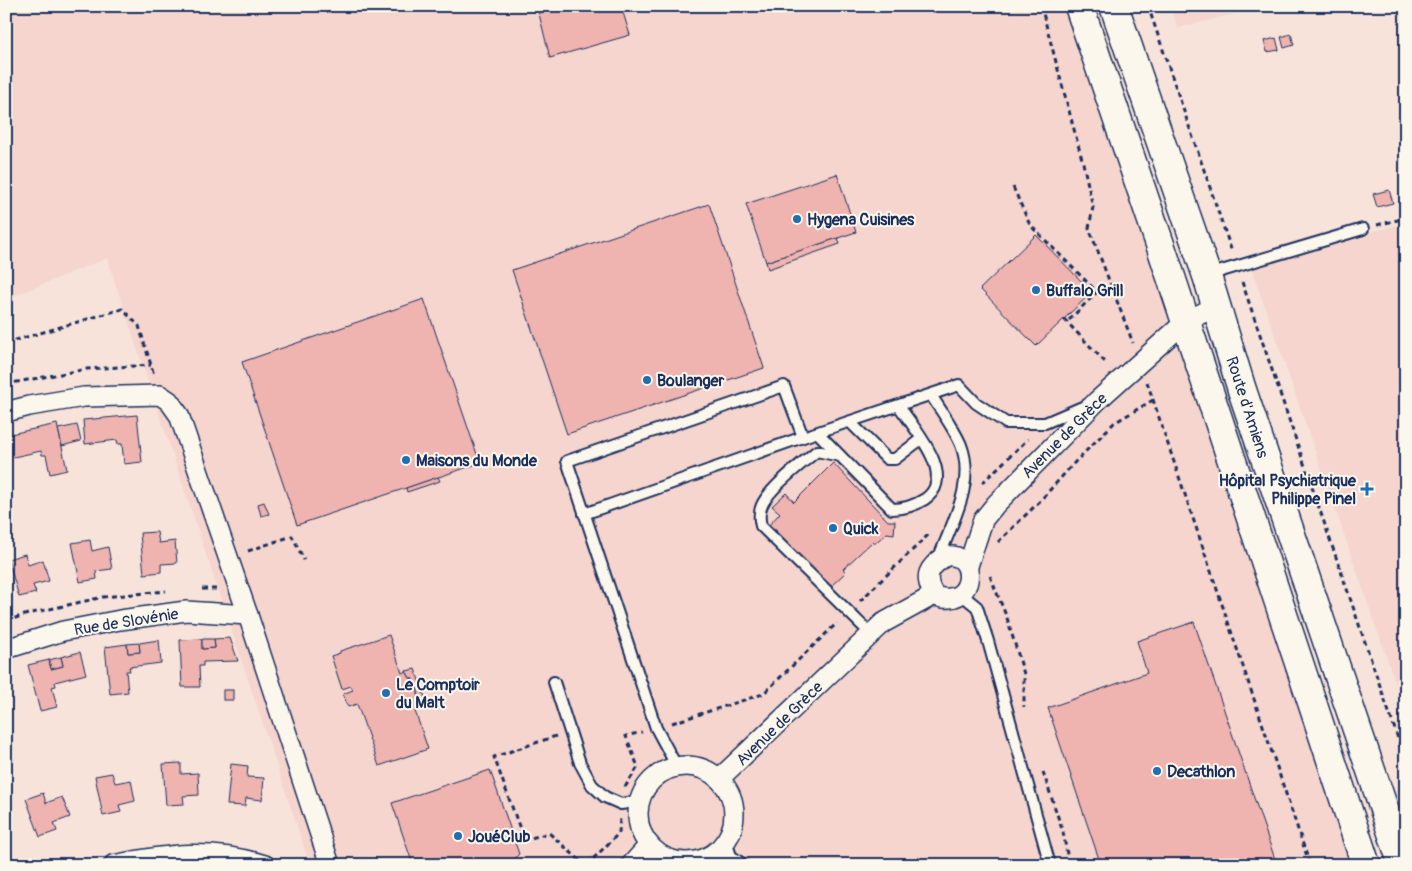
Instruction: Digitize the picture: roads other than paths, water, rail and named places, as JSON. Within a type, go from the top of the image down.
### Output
[{"type":"main road","name":"Route d'Amiens","points":[[1079,6],[1366,865]]},
{"type":"main road","name":"Route d'Amiens","points":[[1114,6],[1207,276],[1256,433],[1403,865]]},
{"type":"street","name":"Avenue de Grèce","points":[[968,566],[984,520],[996,504],[1097,401],[1140,362],[1186,322],[1216,306]]},
{"type":"street","points":[[6,412],[29,406],[84,397],[160,395],[169,401],[179,415],[248,615],[330,865]]},
{"type":"street","points":[[944,558],[960,559],[968,566],[969,581],[960,594],[950,598],[930,587],[930,569],[984,520]]},
{"type":"street","name":"Avenue de Grèce","points":[[719,780],[877,628],[930,587]]},
{"type":"street","name":"Rue de Slovénie","points":[[6,649],[64,631],[120,620],[186,611],[248,615]]},
{"type":"street","points":[[678,767],[693,767],[707,771],[719,780],[729,793],[734,809],[733,825],[714,856],[686,862],[673,860],[659,854],[649,845],[641,832],[638,816],[640,801],[648,785],[661,774],[678,767]]},
{"type":"street","points":[[631,865],[649,845]]},
{"type":"street","points":[[113,865],[156,856],[196,853],[240,857],[265,865]]},
{"type":"lane","points":[[1207,276],[1362,229]]},
{"type":"lane","points":[[584,514],[959,385],[976,403],[1006,423],[1044,423],[1097,401]]},
{"type":"lane","points":[[678,767],[656,728],[567,461],[784,386],[803,438]]},
{"type":"lane","points":[[932,395],[960,444],[966,462],[964,495],[944,558]]},
{"type":"lane","points":[[818,433],[892,509],[917,505],[930,496],[937,486],[938,474],[930,453],[899,406]]},
{"type":"lane","points":[[850,422],[887,459],[895,458],[921,439]]},
{"type":"lane","points":[[840,456],[818,451],[782,481],[763,503],[759,516],[761,526],[877,628]]},
{"type":"lane","points":[[960,594],[976,607],[988,640],[1050,865]]},
{"type":"lane","points":[[554,682],[580,763],[592,785],[605,797],[621,804],[640,801]]},
{"type":"lane","points":[[714,856],[731,856],[744,865]]},
{"type":"place","name":"Hygena Cuisines","points":[[797,219]]},
{"type":"place","name":"Buffalo Grill","points":[[1036,290]]},
{"type":"place","name":"Boulanger","points":[[647,380]]},
{"type":"place","name":"Maisons du Monde","points":[[406,460]]},
{"type":"place","name":"Hôpital Psychiatrique Philippe Pinel","points":[[1367,489]]},
{"type":"place","name":"Quick","points":[[833,528]]},
{"type":"place","name":"Le Comptoir du Malt","points":[[386,693]]},
{"type":"place","name":"Decathlon","points":[[1157,771]]},
{"type":"place","name":"JouéClub","points":[[458,836]]}]
